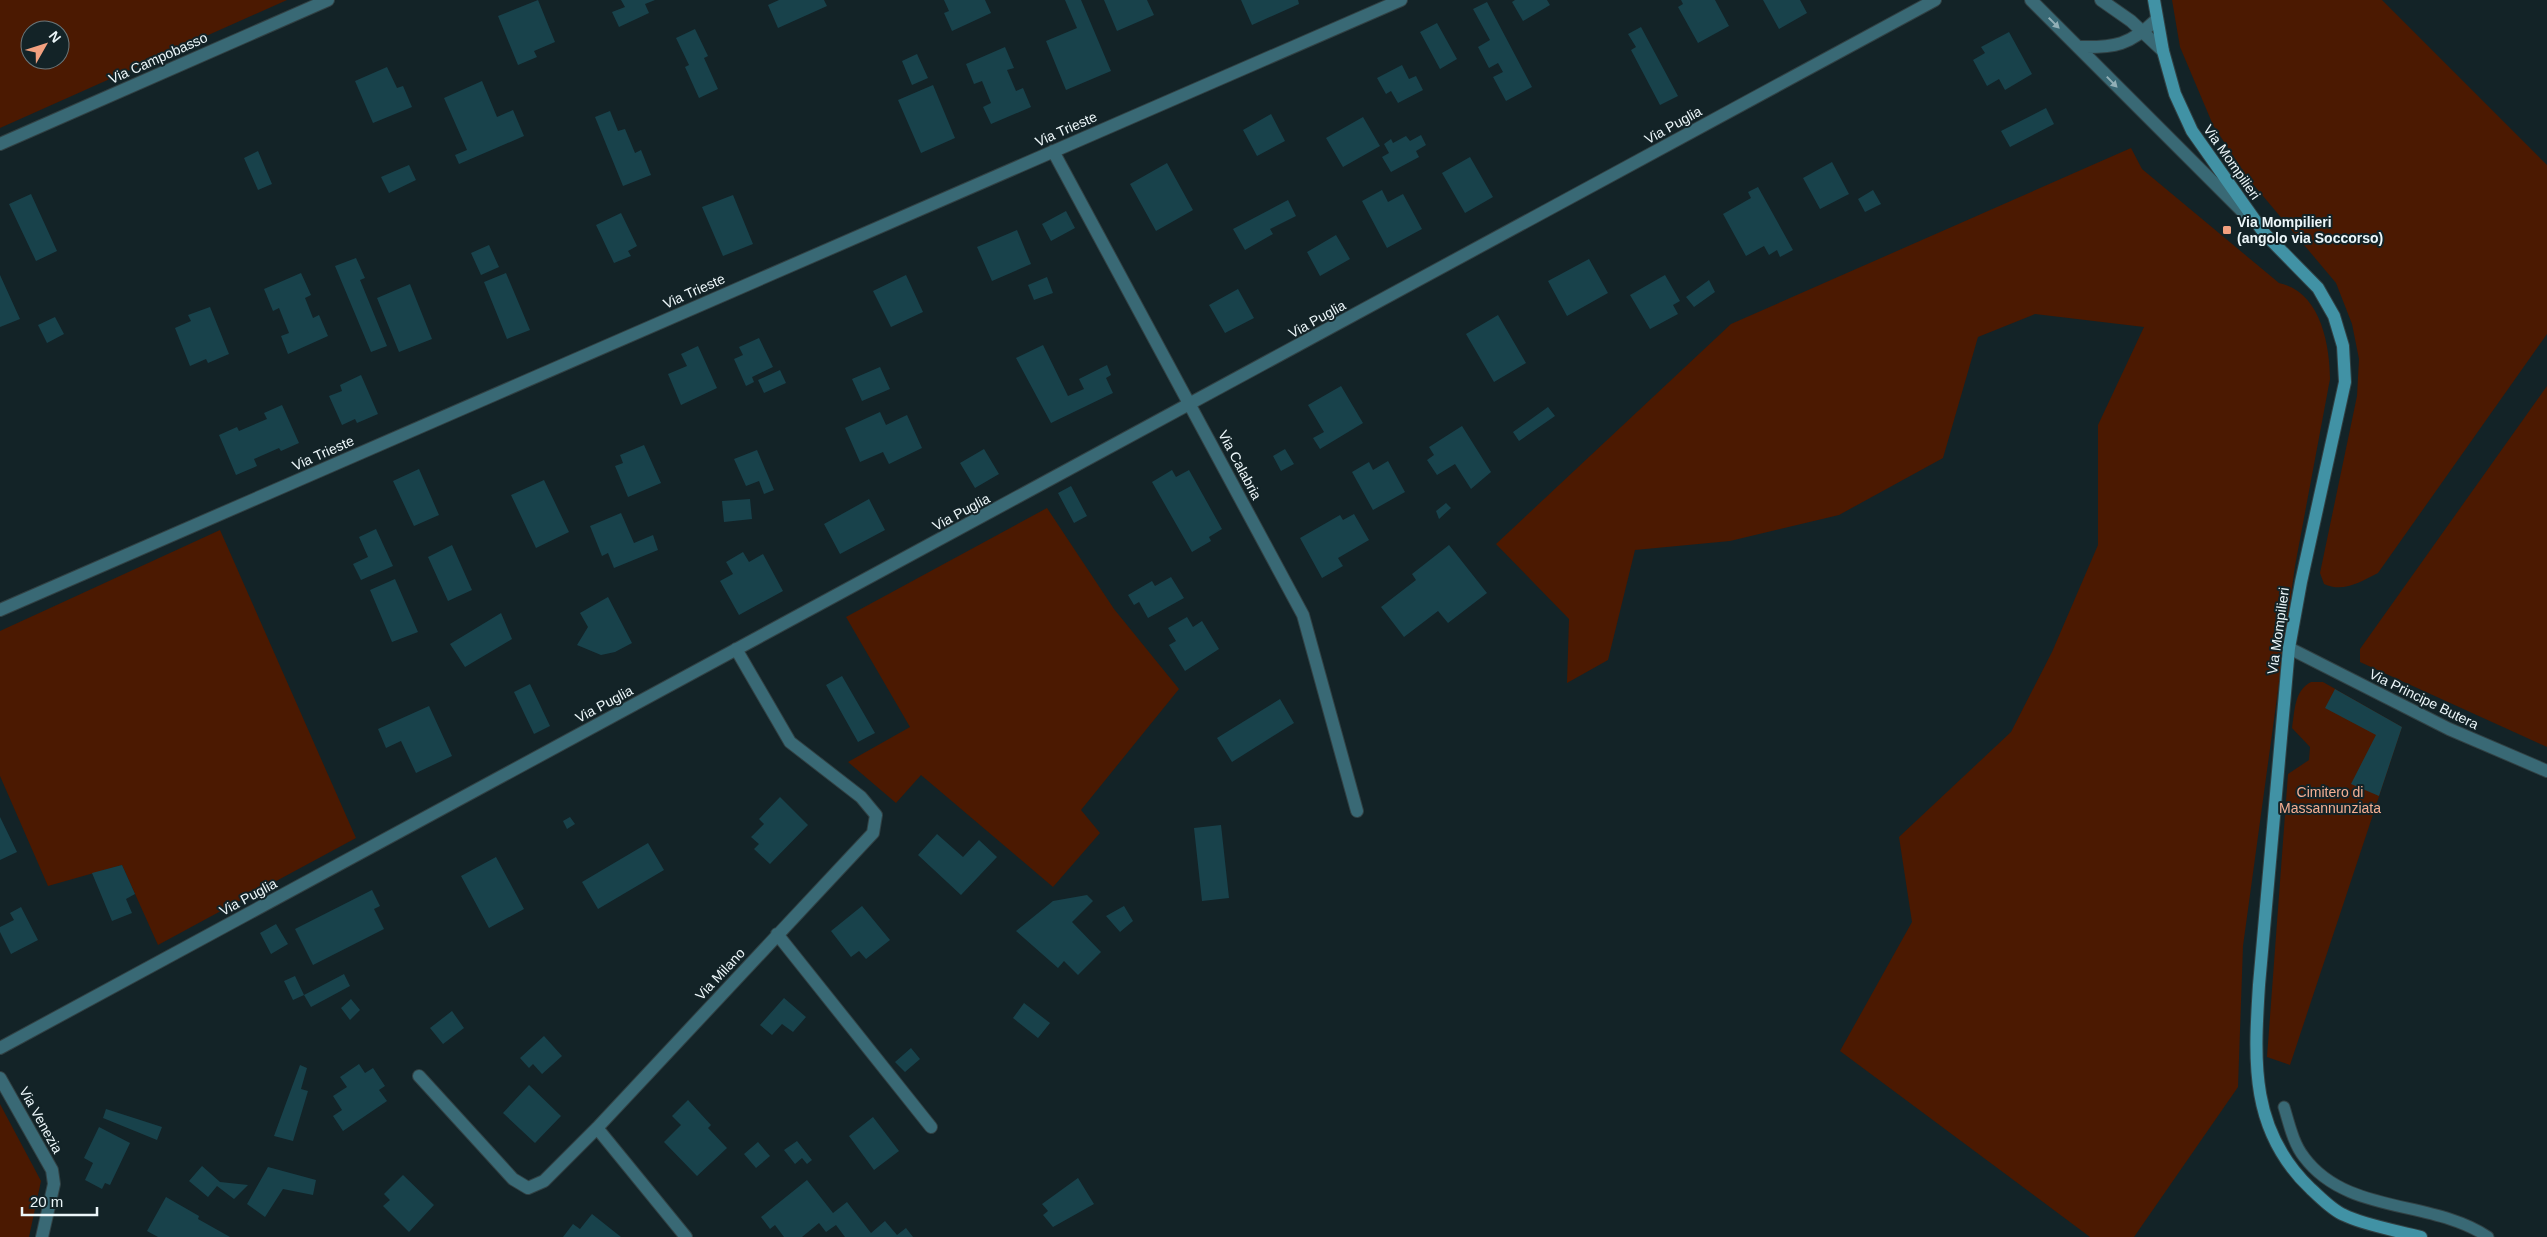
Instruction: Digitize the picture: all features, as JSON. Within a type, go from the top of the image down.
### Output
[{"type":"street","name":"Via Campobasso","points":[[0,144],[328,0]]},
{"type":"street","name":"Via Trieste","points":[[0,610],[1401,0]]},
{"type":"street","name":"Via Puglia","points":[[0,1048],[1935,0]]},
{"type":"street","points":[[2031,0],[2264,233]]},
{"type":"street","points":[[2101,0],[2114,8],[2163,51]]},
{"type":"street","name":"Via Mompilieri","points":[[2154,0],[2163,51],[2175,94],[2192,130],[2264,233],[2318,288],[2334,316],[2344,346],[2345,382],[2301,582],[2289,648],[2258,985],[2255,1039],[2259,1098],[2268,1128],[2284,1156],[2302,1180],[2322,1200],[2344,1215],[2421,1237]]},
{"type":"street","points":[[2078,47],[2106,48],[2126,43],[2142,33],[2157,19]]},
{"type":"street","name":"Via Calabria","points":[[1054,151],[1304,615],[1357,811]]},
{"type":"street","name":"Via Principe Butera","points":[[2289,648],[2449,729],[2547,771]]},
{"type":"street","name":"Via Milano","points":[[419,1076],[513,1179],[528,1188],[544,1181],[597,1128],[873,832],[876,815],[861,797],[790,742],[736,650]]},
{"type":"street","points":[[777,934],[930,1127]]},
{"type":"street","name":"Via Venezia","points":[[0,1078],[52,1170],[54,1184],[45,1236]]},
{"type":"street","points":[[597,1128],[686,1237]]},
{"type":"lane","points":[[2284,1107],[2291,1131],[2303,1156],[2318,1172],[2341,1189],[2455,1219],[2488,1237]]},
{"type":"green space","points":[[0,0],[287,0],[0,128]]},
{"type":"green space","points":[[2172,0],[2382,0],[2547,165],[2547,334],[2378,573],[2345,587],[2324,584],[2320,573],[2357,396],[2359,359],[2352,324],[2336,283],[2247,177],[2213,125],[2180,47]]},
{"type":"green space","points":[[2131,148],[2142,169],[2279,283],[2293,288],[2304,296],[2320,321],[2325,335],[2330,379],[2295,566],[2243,946],[2238,1087],[2134,1237],[2090,1237],[1840,1051],[1912,922],[1899,837],[2011,732],[2052,652],[2098,545],[2098,425],[2144,327],[2035,314],[1978,337],[1943,458],[1839,515],[1730,541],[1635,550],[1608,660],[1567,683],[1569,619],[1496,544],[1731,324]]},
{"type":"green space","points":[[2547,386],[2547,747],[2360,662],[2360,649]]},
{"type":"green space","points":[[1047,508],[1114,609],[1179,689],[1081,810],[1100,833],[1053,887],[921,775],[896,803],[848,762],[910,727],[846,617]]},
{"type":"green space","points":[[220,530],[356,838],[158,945],[122,865],[48,886],[0,776],[0,631]]},
{"type":"green space","name":"Cimitero di Massannunziata","points":[[2311,682],[2323,682],[2402,727],[2290,1065],[2267,1057],[2288,774],[2309,760],[2310,747],[2292,728],[2298,696],[2301,690]]},
{"type":"green space","points":[[0,1104],[41,1181],[29,1237],[0,1237]]},
{"type":"building","points":[[538,0],[555,42],[534,51],[537,57],[518,65],[498,16]]},
{"type":"building","points":[[621,0],[655,0],[645,4],[649,13],[619,27],[612,12],[625,7]]},
{"type":"building","points":[[779,0],[824,0],[827,6],[778,28],[768,5]]},
{"type":"building","points":[[944,0],[985,0],[991,13],[952,31],[944,13],[949,11]]},
{"type":"building","points":[[1065,0],[1081,0],[1111,71],[1066,90],[1046,41],[1077,28]]},
{"type":"building","points":[[1104,0],[1147,0],[1154,15],[1117,31]]},
{"type":"building","points":[[1241,0],[1298,0],[1299,4],[1252,25]]},
{"type":"building","points":[[1515,0],[1547,0],[1550,5],[1523,21],[1512,2]]},
{"type":"building","points":[[1681,0],[1715,0],[1729,26],[1698,43],[1678,7],[1683,4]]},
{"type":"building","points":[[1763,0],[1800,0],[1807,13],[1779,29]]},
{"type":"building","points":[[1487,2],[1532,87],[1506,101],[1493,77],[1503,72],[1498,63],[1489,68],[1478,47],[1490,40],[1473,9]]},
{"type":"building","points":[[1437,23],[1457,59],[1440,69],[1420,32]]},
{"type":"building","points":[[1641,27],[1678,96],[1660,105],[1631,50],[1636,47],[1628,34]]},
{"type":"building","points":[[695,29],[708,56],[704,58],[718,89],[699,98],[685,67],[689,65],[676,38]]},
{"type":"building","points":[[2009,32],[2032,74],[2005,90],[1999,79],[1987,86],[1973,60],[1985,53],[1981,47]]},
{"type":"building","points":[[1005,47],[1014,68],[1007,70],[1016,91],[1023,88],[1031,107],[991,124],[983,107],[991,103],[982,81],[974,84],[966,64]]},
{"type":"building","points":[[917,54],[928,78],[912,85],[902,61]]},
{"type":"building","points":[[1402,65],[1409,79],[1416,76],[1423,90],[1398,103],[1391,91],[1386,94],[1377,78]]},
{"type":"building","points":[[387,67],[397,88],[403,86],[412,107],[373,123],[355,81]]},
{"type":"building","points":[[482,81],[497,117],[513,110],[524,136],[459,164],[455,155],[467,150],[444,98]]},
{"type":"building","points":[[933,85],[955,138],[921,153],[898,100]]},
{"type":"building","points":[[2046,108],[2054,124],[2010,147],[2001,131]]},
{"type":"building","points":[[610,111],[618,131],[625,129],[635,153],[641,150],[651,175],[623,186],[595,117]]},
{"type":"building","points":[[1271,114],[1285,141],[1257,156],[1243,130]]},
{"type":"building","points":[[1363,117],[1380,146],[1343,167],[1326,138]]},
{"type":"building","points":[[1421,135],[1426,145],[1416,151],[1419,157],[1391,172],[1382,157],[1389,153],[1384,144],[1391,139],[1393,143],[1406,136],[1410,141]]},
{"type":"building","points":[[258,151],[272,184],[258,190],[244,158]]},
{"type":"building","points":[[1470,157],[1493,197],[1465,213],[1442,173]]},
{"type":"building","points":[[1832,162],[1849,194],[1820,209],[1803,178]]},
{"type":"building","points":[[1167,163],[1193,210],[1156,231],[1130,184]]},
{"type":"building","points":[[409,165],[416,180],[389,193],[381,177]]},
{"type":"building","points":[[1758,187],[1793,250],[1780,257],[1777,250],[1769,255],[1764,246],[1746,256],[1723,214],[1751,198],[1748,192]]},
{"type":"building","points":[[1382,190],[1388,202],[1403,194],[1422,229],[1387,248],[1362,201]]},
{"type":"building","points":[[1873,190],[1881,204],[1865,212],[1858,199]]},
{"type":"building","points":[[31,194],[57,251],[36,261],[9,204]]},
{"type":"building","points":[[733,195],[753,244],[723,256],[702,207]]},
{"type":"building","points":[[1288,200],[1296,216],[1270,229],[1273,234],[1245,250],[1233,229]]},
{"type":"building","points":[[1066,211],[1075,228],[1051,241],[1042,224]]},
{"type":"building","points":[[621,213],[637,246],[628,251],[631,256],[614,263],[596,225]]},
{"type":"building","points":[[1017,230],[1031,264],[992,281],[977,247]]},
{"type":"building","points":[[1336,235],[1350,259],[1320,276],[1307,252]]},
{"type":"building","points":[[489,245],[499,267],[481,275],[471,253]]},
{"type":"building","points":[[356,258],[365,278],[360,280],[387,346],[371,352],[335,266]]},
{"type":"building","points":[[1589,259],[1608,293],[1567,316],[1548,281]]},
{"type":"building","points":[[301,273],[311,295],[305,298],[313,318],[319,315],[328,336],[288,354],[281,336],[289,333],[279,308],[273,311],[264,289]]},
{"type":"building","points":[[506,273],[530,330],[507,339],[484,282]]},
{"type":"building","points":[[0,275],[20,319],[0,327]]},
{"type":"building","points":[[906,275],[923,312],[891,327],[873,291]]},
{"type":"building","points":[[1665,275],[1680,301],[1673,305],[1678,314],[1650,329],[1630,295]]},
{"type":"building","points":[[1047,277],[1053,293],[1034,300],[1028,285]]},
{"type":"building","points":[[1709,280],[1715,292],[1694,307],[1686,297]]},
{"type":"building","points":[[410,284],[432,339],[399,352],[377,298]]},
{"type":"building","points":[[1238,289],[1254,318],[1225,333],[1209,305]]},
{"type":"building","points":[[210,307],[229,354],[208,363],[206,359],[190,366],[175,328],[191,321],[188,315]]},
{"type":"building","points":[[1498,315],[1526,363],[1494,382],[1466,334]]},
{"type":"building","points":[[55,317],[64,334],[47,343],[38,325]]},
{"type":"building","points":[[759,338],[773,367],[752,377],[754,382],[746,386],[734,359],[743,355],[739,347]]},
{"type":"building","points":[[1043,345],[1068,396],[1084,389],[1079,379],[1107,365],[1111,375],[1106,378],[1113,393],[1051,423],[1016,358]]},
{"type":"building","points":[[698,346],[717,388],[681,405],[668,374],[687,366],[681,354]]},
{"type":"building","points":[[880,367],[890,389],[862,401],[852,379]]},
{"type":"building","points":[[780,370],[786,383],[764,393],[758,380]]},
{"type":"building","points":[[361,375],[378,414],[357,423],[355,419],[342,425],[329,396],[342,391],[340,385]]},
{"type":"building","points":[[1341,386],[1363,423],[1320,449],[1313,438],[1324,432],[1308,405]]},
{"type":"building","points":[[282,405],[299,443],[281,451],[279,448],[254,459],[257,466],[236,475],[219,435],[237,427],[239,431],[267,419],[264,413]]},
{"type":"building","points":[[1548,407],[1555,416],[1519,441],[1513,432]]},
{"type":"building","points":[[880,412],[886,425],[907,415],[922,448],[889,464],[883,452],[860,462],[845,428]]},
{"type":"building","points":[[1462,426],[1491,472],[1471,489],[1455,464],[1437,475],[1427,460],[1434,455],[1429,447]]},
{"type":"building","points":[[644,445],[661,483],[628,497],[615,466],[623,463],[620,455]]},
{"type":"building","points":[[984,449],[999,474],[975,488],[960,463]]},
{"type":"building","points":[[1285,449],[1294,464],[1281,471],[1273,456]]},
{"type":"building","points":[[757,450],[774,490],[764,494],[759,481],[746,486],[734,459]]},
{"type":"building","points":[[1388,461],[1405,492],[1373,510],[1352,472],[1369,462],[1373,470]]},
{"type":"building","points":[[419,469],[439,515],[414,526],[393,481]]},
{"type":"building","points":[[1172,470],[1176,477],[1189,470],[1222,529],[1209,537],[1211,541],[1192,552],[1152,482]]},
{"type":"building","points":[[544,480],[569,532],[536,548],[511,495]]},
{"type":"building","points":[[1071,486],[1087,516],[1074,523],[1058,493]]},
{"type":"building","points":[[750,499],[752,519],[724,522],[722,501]]},
{"type":"building","points":[[869,499],[885,530],[840,554],[824,524]]},
{"type":"building","points":[[1446,503],[1451,508],[1439,519],[1436,511]]},
{"type":"building","points":[[621,513],[634,543],[653,535],[658,550],[614,568],[608,553],[602,556],[590,526]]},
{"type":"building","points":[[1354,514],[1369,540],[1338,558],[1343,566],[1322,578],[1300,538],[1340,515],[1343,520]]},
{"type":"building","points":[[376,529],[393,566],[361,580],[353,564],[368,557],[359,537]]},
{"type":"building","points":[[452,545],[472,590],[448,601],[428,557]]},
{"type":"building","points":[[1449,545],[1487,593],[1448,623],[1438,611],[1404,637],[1381,607],[1416,580],[1412,574]]},
{"type":"building","points":[[743,552],[749,562],[763,554],[783,591],[739,615],[720,581],[733,574],[726,562]]},
{"type":"building","points":[[1171,577],[1184,598],[1148,618],[1139,602],[1134,605],[1128,595],[1152,581],[1155,586]]},
{"type":"building","points":[[395,579],[418,632],[392,642],[370,590]]},
{"type":"building","points":[[608,597],[632,643],[615,652],[601,655],[577,645],[588,627],[580,613]]},
{"type":"building","points":[[501,613],[512,639],[465,667],[450,644]]},
{"type":"building","points":[[1187,617],[1193,627],[1202,621],[1219,649],[1185,671],[1169,645],[1176,641],[1168,628]]},
{"type":"building","points":[[842,676],[875,733],[858,742],[826,685]]},
{"type":"building","points":[[530,684],[550,726],[534,734],[514,692]]},
{"type":"building","points":[[2335,689],[2402,727],[2379,796],[2351,784],[2376,735],[2325,708]]},
{"type":"building","points":[[1280,699],[1294,723],[1232,762],[1217,738]]},
{"type":"building","points":[[429,706],[452,756],[416,773],[401,741],[386,748],[378,729]]},
{"type":"building","points":[[780,797],[808,825],[770,864],[754,849],[759,844],[751,837],[764,824],[759,819]]},
{"type":"building","points":[[0,817],[17,852],[0,860]]},
{"type":"building","points":[[570,817],[575,824],[567,829],[563,821]]},
{"type":"building","points":[[1221,825],[1229,898],[1202,901],[1194,828]]},
{"type":"building","points":[[937,834],[963,857],[979,840],[997,857],[961,895],[918,855]]},
{"type":"building","points":[[648,843],[664,870],[598,909],[582,882]]},
{"type":"building","points":[[496,857],[524,909],[489,928],[461,876]]},
{"type":"building","points":[[122,865],[135,894],[126,899],[132,913],[112,921],[92,873]]},
{"type":"building","points":[[372,890],[380,906],[374,909],[384,929],[313,965],[295,929]]},
{"type":"building","points":[[1087,895],[1093,901],[1072,922],[1101,952],[1078,975],[1064,961],[1058,968],[1016,931],[1053,901]]},
{"type":"building","points":[[862,906],[890,940],[866,959],[859,951],[851,957],[831,931]]},
{"type":"building","points":[[1124,906],[1133,921],[1120,932],[1106,916]]},
{"type":"building","points":[[21,907],[38,940],[11,954],[0,932],[0,927],[14,920],[10,913]]},
{"type":"building","points":[[276,924],[288,944],[271,954],[260,933]]},
{"type":"building","points":[[344,974],[350,986],[311,1007],[304,995]]},
{"type":"building","points":[[295,976],[304,995],[293,1000],[284,981]]},
{"type":"building","points":[[784,998],[806,1017],[793,1032],[782,1024],[772,1035],[760,1025]]},
{"type":"building","points":[[351,999],[360,1010],[350,1020],[341,1008]]},
{"type":"building","points":[[1024,1003],[1050,1023],[1038,1038],[1013,1018]]},
{"type":"building","points":[[452,1011],[464,1028],[443,1044],[430,1028]]},
{"type":"building","points":[[544,1036],[562,1056],[542,1074],[533,1064],[529,1068],[520,1058]]},
{"type":"building","points":[[911,1048],[920,1059],[905,1072],[895,1062]]},
{"type":"building","points":[[359,1064],[365,1073],[373,1068],[385,1086],[379,1090],[387,1101],[343,1131],[333,1116],[342,1110],[333,1096],[347,1087],[340,1077]]},
{"type":"building","points":[[300,1065],[307,1068],[301,1089],[308,1091],[293,1141],[274,1136]]},
{"type":"building","points":[[529,1085],[561,1116],[535,1143],[503,1113]]},
{"type":"building","points":[[688,1100],[711,1125],[708,1128],[727,1148],[697,1176],[664,1142],[681,1125],[672,1116]]},
{"type":"building","points":[[106,1109],[162,1127],[157,1140],[103,1118]]},
{"type":"building","points":[[873,1117],[899,1151],[874,1170],[849,1136]]},
{"type":"building","points":[[99,1127],[130,1143],[110,1185],[105,1183],[102,1189],[85,1180],[93,1163],[84,1158]]},
{"type":"building","points":[[797,1141],[812,1160],[807,1164],[802,1158],[795,1164],[784,1150]]},
{"type":"building","points":[[758,1142],[770,1156],[756,1168],[744,1154]]},
{"type":"building","points":[[202,1166],[220,1182],[248,1185],[234,1199],[217,1186],[208,1197],[189,1181]]},
{"type":"building","points":[[268,1167],[316,1180],[313,1195],[283,1189],[265,1217],[247,1204]]},
{"type":"building","points":[[403,1175],[434,1205],[409,1232],[383,1206],[390,1200],[384,1194]]},
{"type":"building","points":[[1078,1178],[1094,1204],[1053,1227],[1043,1215],[1048,1211],[1042,1204]]},
{"type":"building","points":[[807,1180],[833,1213],[847,1202],[871,1233],[885,1221],[897,1235],[906,1228],[913,1237],[845,1237],[836,1225],[826,1232],[819,1223],[802,1237],[784,1237],[775,1225],[770,1229],[761,1217]]},
{"type":"building","points":[[166,1197],[199,1216],[198,1219],[230,1237],[158,1237],[147,1231]]},
{"type":"building","points":[[592,1214],[621,1237],[563,1237],[573,1224],[580,1229]]},
{"type":"place","name":"Via Mompilieri (angolo via Soccorso)","points":[[2227,230]]}]
